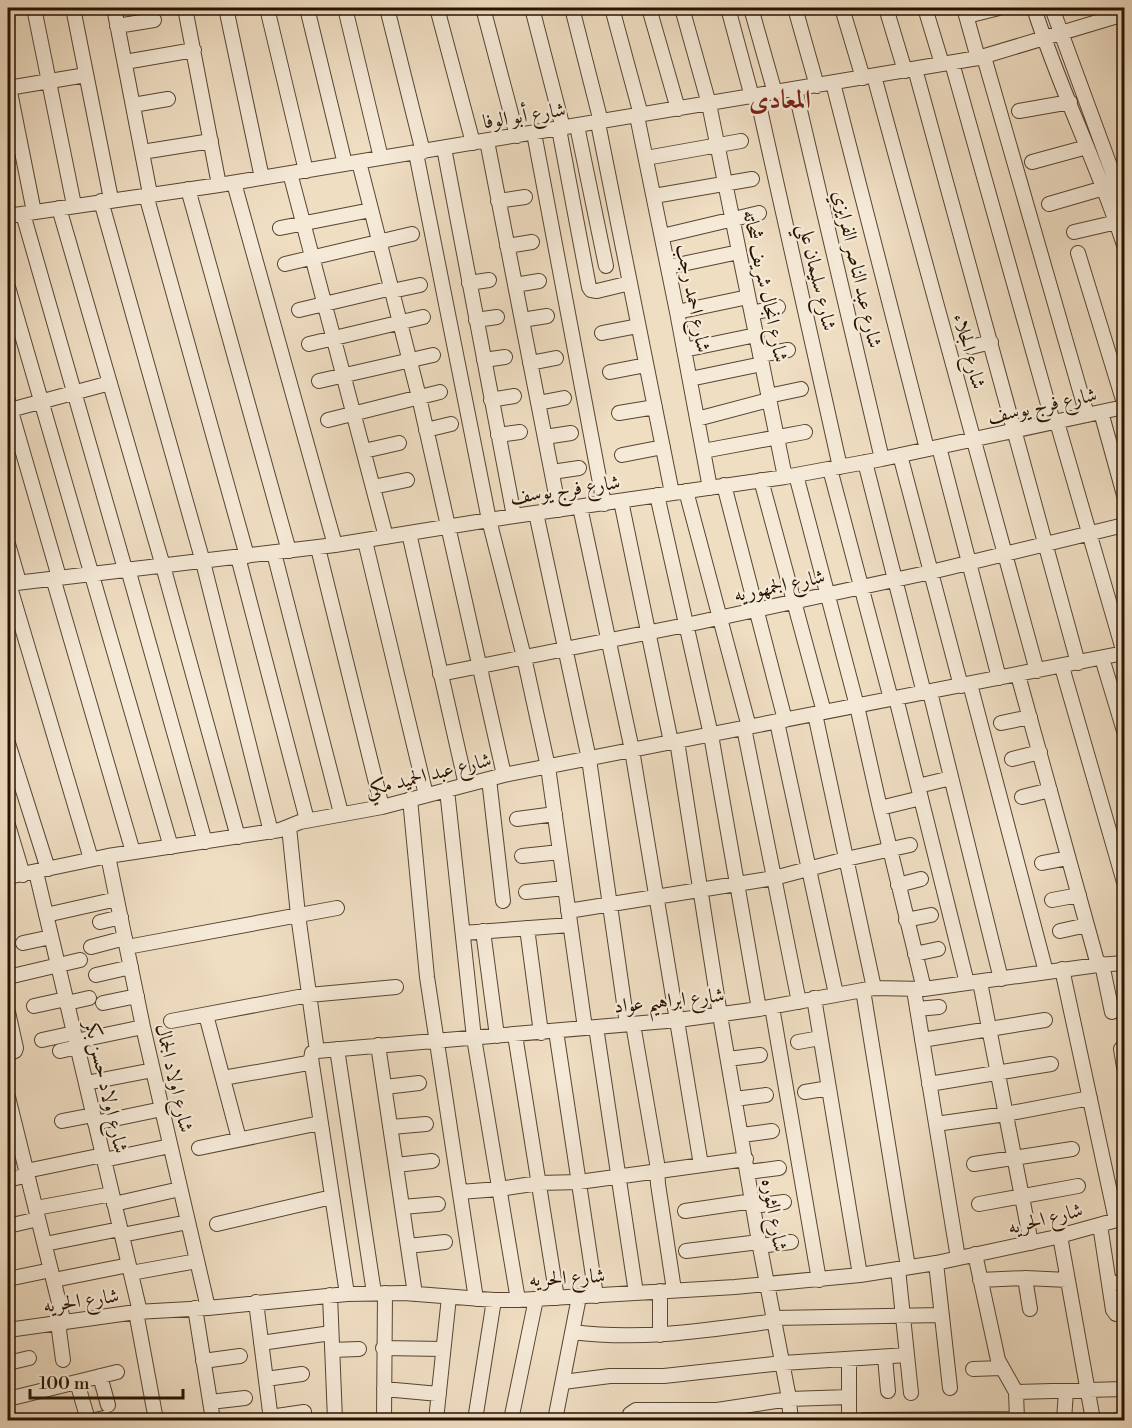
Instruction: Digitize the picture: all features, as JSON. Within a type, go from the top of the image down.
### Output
[{"type":"street","points":[[34,8],[74,205]]},
{"type":"street","points":[[73,8],[106,200],[203,562],[271,832]]},
{"type":"street","points":[[114,8],[148,194],[243,557],[307,820]]},
{"type":"street","points":[[185,8],[219,185]]},
{"type":"street","points":[[226,8],[262,178]]},
{"type":"street","points":[[267,8],[306,171]]},
{"type":"street","points":[[307,8],[345,164]]},
{"type":"street","points":[[345,8],[381,158]]},
{"type":"street","points":[[387,8],[419,152],[489,520],[524,657],[548,767],[569,918],[619,1178],[636,1293]]},
{"type":"street","points":[[437,8],[498,201],[559,510]]},
{"type":"street","points":[[483,8],[517,136]]},
{"type":"street","points":[[532,8],[606,266]]},
{"type":"street","points":[[572,8],[599,122],[663,447],[720,617],[747,728],[799,1002]]},
{"type":"street","name":"شارع احمد رجب","points":[[612,8],[639,116],[710,488]]},
{"type":"street","points":[[649,8],[678,109]]},
{"type":"street","name":"شارع انجال شريف شحاته","points":[[682,8],[709,104],[777,437],[829,593],[915,954],[919,989],[917,1010],[958,1258]]},
{"type":"street","name":"شارع سليمان علي","points":[[728,8],[754,96],[861,587],[973,983],[989,1030],[1031,1242]]},
{"type":"street","points":[[751,8],[775,93]]},
{"type":"street","points":[[795,8],[817,86]]},
{"type":"street","name":"شارع الجلاء","points":[[842,8],[868,77],[974,439],[1037,671]]},
{"type":"street","points":[[886,8],[910,70],[991,342],[1078,663]]},
{"type":"street","points":[[925,8],[947,64],[1124,653]]},
{"type":"street","points":[[999,8],[966,12],[1094,413],[1125,495]]},
{"type":"street","points":[[1034,8],[1044,40],[1087,147],[1125,204]]},
{"type":"street","points":[[1052,8],[1111,180],[1117,222],[1125,245]]},
{"type":"street","name":"شارع أبو الوفا","points":[[8,216],[234,183],[981,58],[1125,14]]},
{"type":"street","points":[[117,26],[154,20]]},
{"type":"street","points":[[125,62],[194,50]]},
{"type":"street","points":[[86,75],[8,86],[28,213],[74,393],[205,842]]},
{"type":"street","points":[[833,83],[933,448],[969,563],[999,678]]},
{"type":"street","name":"شارع عبد الناصر الفرايزي","points":[[795,89],[882,459]]},
{"type":"street","points":[[133,105],[168,99]]},
{"type":"street","points":[[1019,111],[1070,102]]},
{"type":"street","points":[[566,128],[589,287],[597,291],[630,283]]},
{"type":"street","points":[[534,133],[604,504]]},
{"type":"street","points":[[142,152],[211,141]]},
{"type":"street","points":[[646,158],[741,141]]},
{"type":"street","points":[[1032,162],[1087,147]]},
{"type":"street","points":[[444,148],[514,516]]},
{"type":"street","points":[[359,162],[419,397],[504,775]]},
{"type":"street","points":[[290,173],[386,537]]},
{"type":"street","points":[[654,196],[752,179]]},
{"type":"street","points":[[1049,204],[1111,180]]},
{"type":"street","points":[[234,183],[335,545]]},
{"type":"street","points":[[189,189],[288,551]]},
{"type":"street","points":[[498,201],[525,197]]},
{"type":"street","points":[[59,208],[163,566],[238,837]]},
{"type":"street","points":[[280,228],[371,210]]},
{"type":"street","points":[[662,236],[759,213]]},
{"type":"street","points":[[1074,232],[1117,222]]},
{"type":"street","points":[[285,264],[412,234]]},
{"type":"street","points":[[507,246],[532,242]]},
{"type":"street","points":[[668,267],[739,252]]},
{"type":"street","points":[[1078,253],[1125,405]]},
{"type":"street","points":[[469,283],[489,280]]},
{"type":"street","points":[[515,285],[540,280]]},
{"type":"street","points":[[299,310],[420,285]]},
{"type":"street","points":[[8,287],[171,847]]},
{"type":"street","points":[[677,312],[748,297]]},
{"type":"street","points":[[752,313],[778,307]]},
{"type":"street","points":[[309,344],[423,316]]},
{"type":"street","points":[[522,320],[547,316]]},
{"type":"street","points":[[476,320],[497,317]]},
{"type":"street","points":[[602,333],[639,326]]},
{"type":"street","points":[[684,350],[756,335]]},
{"type":"street","points":[[971,347],[991,342]]},
{"type":"street","points":[[690,380],[788,350]]},
{"type":"street","points":[[319,381],[433,355]]},
{"type":"street","points":[[484,360],[505,357]]},
{"type":"street","points":[[530,363],[556,358]]},
{"type":"street","points":[[610,372],[646,366]]},
{"type":"street","points":[[110,383],[41,402],[9,406],[134,852]]},
{"type":"street","points":[[697,419],[801,389]]},
{"type":"street","points":[[328,420],[440,392]]},
{"type":"street","points":[[491,400],[514,396]]},
{"type":"street","points":[[538,403],[564,398]]},
{"type":"street","name":"شارع فرج يوسف","points":[[12,583],[318,548],[514,516],[791,476],[882,459],[1125,405]]},
{"type":"street","points":[[619,413],[655,407]]},
{"type":"street","points":[[426,430],[451,424]]},
{"type":"street","points":[[498,435],[520,432]]},
{"type":"street","points":[[703,451],[805,432]]},
{"type":"street","points":[[545,437],[571,433]]},
{"type":"street","points":[[364,451],[399,443]]},
{"type":"street","points":[[622,455],[663,447]]},
{"type":"street","points":[[900,455],[931,572],[1046,972]]},
{"type":"street","points":[[865,462],[951,778],[1001,979]]},
{"type":"street","points":[[552,472],[579,468]]},
{"type":"street","points":[[373,486],[407,480]]},
{"type":"street","points":[[761,480],[794,601],[820,713],[868,989],[903,1268],[903,1317],[911,1393]]},
{"type":"street","points":[[724,485],[756,609],[781,721],[836,994]]},
{"type":"street","points":[[657,495],[711,735],[736,885],[765,1008],[819,1280]]},
{"type":"street","name":"شارع الثوره","points":[[621,501],[674,742],[702,891],[720,1015],[783,1363],[791,1420]]},
{"type":"street","points":[[580,507],[632,750],[701,1165]]},
{"type":"street","points":[[536,513],[589,759],[630,1024],[657,1163],[667,1291],[660,1335]]},
{"type":"street","name":"شارع الجمهوريه","points":[[440,674],[686,625],[931,572],[1125,525]]},
{"type":"street","points":[[409,533],[466,785]]},
{"type":"street","points":[[364,541],[426,795]]},
{"type":"street","points":[[8,544],[12,583],[91,859]]},
{"type":"street","points":[[318,548],[382,807]]},
{"type":"street","points":[[274,553],[341,813]]},
{"type":"street","name":"شارع عبد الحميد مكي","points":[[8,877],[108,856],[271,832],[307,820],[382,807],[504,775],[1124,653]]},
{"type":"street","points":[[1102,658],[1125,731]]},
{"type":"street","points":[[1062,666],[1125,882]]},
{"type":"street","points":[[1018,675],[1112,1012]]},
{"type":"street","points":[[1001,723],[1030,717]]},
{"type":"street","points":[[8,743],[36,872]]},
{"type":"street","points":[[1012,759],[1040,752]]},
{"type":"street","points":[[880,808],[951,778]]},
{"type":"street","points":[[489,779],[503,901]]},
{"type":"street","points":[[447,790],[474,1038],[518,1300]]},
{"type":"street","points":[[1022,797],[1050,790]]},
{"type":"street","points":[[410,799],[428,976],[476,1299]]},
{"type":"street","points":[[517,819],[555,814]]},
{"type":"street","points":[[8,825],[36,872]]},
{"type":"street","points":[[288,827],[309,995],[320,1123],[346,1293]]},
{"type":"street","points":[[463,933],[527,928],[610,905],[774,878],[910,845]]},
{"type":"street","points":[[522,856],[560,852]]},
{"type":"street","name":"شارع اولاد الجمال","points":[[108,856],[143,1027],[197,1261],[203,1361],[213,1420]]},
{"type":"street","points":[[1042,863],[1068,858]]},
{"type":"street","name":"شارع اولاد حسن بكر","points":[[36,872],[130,1269],[156,1420]]},
{"type":"street","points":[[898,885],[921,879]]},
{"type":"street","points":[[526,892],[565,888]]},
{"type":"street","points":[[1052,900],[1079,895]]},
{"type":"street","points":[[46,915],[117,899]]},
{"type":"street","points":[[90,947],[337,908]]},
{"type":"street","points":[[906,920],[931,915]]},
{"type":"street","points":[[100,922],[121,917]]},
{"type":"street","points":[[1060,932],[1088,925]]},
{"type":"street","points":[[527,928],[540,1033]]},
{"type":"street","points":[[483,932],[497,1036]]},
{"type":"street","points":[[23,943],[51,937]]},
{"type":"street","points":[[915,954],[938,950]]},
{"type":"street","points":[[8,977],[80,960]]},
{"type":"street","name":"شارع ابراهيم عواد","points":[[223,1078],[308,1063],[314,1054],[337,1049],[678,1020],[765,1008],[868,989],[919,989],[1062,969],[1125,963]]},
{"type":"street","points":[[96,975],[131,967]]},
{"type":"street","points":[[1062,969],[1090,1098],[1120,1219]]},
{"type":"street","points":[[171,1021],[309,995],[396,987]]},
{"type":"street","points":[[103,1003],[137,996]]},
{"type":"street","points":[[34,1006],[89,998]]},
{"type":"street","points":[[814,998],[860,1275]]},
{"type":"street","points":[[917,1010],[939,1007]]},
{"type":"street","points":[[8,1012],[12,1051]]},
{"type":"street","points":[[206,1015],[239,1139]]},
{"type":"street","points":[[922,1040],[1045,1020]]},
{"type":"street","points":[[42,1040],[76,1040],[143,1027]]},
{"type":"street","points":[[556,1031],[596,1296]]},
{"type":"street","points":[[515,1035],[557,1298]]},
{"type":"street","points":[[798,1042],[820,1038]]},
{"type":"street","points":[[60,1051],[76,1040]]},
{"type":"street","points":[[378,1044],[415,1294]]},
{"type":"street","points":[[1123,1046],[1121,1049],[1125,1068]]},
{"type":"street","points":[[337,1049],[380,1293],[384,1420]]},
{"type":"street","points":[[728,1059],[760,1055]]},
{"type":"street","points":[[929,1084],[1051,1064]]},
{"type":"street","points":[[86,1083],[153,1070]]},
{"type":"street","points":[[385,1087],[419,1083]]},
{"type":"street","points":[[805,1092],[829,1088]]},
{"type":"street","points":[[735,1099],[766,1095]]},
{"type":"street","points":[[8,1097],[13,1143],[27,1173],[52,1275],[61,1323],[63,1360]]},
{"type":"street","points":[[936,1124],[1090,1098]]},
{"type":"street","points":[[62,1121],[94,1119],[162,1109]]},
{"type":"street","points":[[199,1148],[320,1123]]},
{"type":"street","points":[[391,1127],[426,1124]]},
{"type":"street","points":[[742,1135],[772,1131]]},
{"type":"street","points":[[8,1180],[27,1173],[170,1146]]},
{"type":"street","points":[[974,1164],[1072,1149]]},
{"type":"street","points":[[396,1165],[432,1161]]},
{"type":"street","points":[[460,1192],[499,1190],[539,1183],[619,1178],[701,1165],[779,1168]]},
{"type":"street","points":[[979,1204],[1078,1186]]},
{"type":"street","points":[[8,1226],[37,1214],[113,1199],[180,1190]]},
{"type":"street","points":[[217,1224],[332,1197]]},
{"type":"street","points":[[685,1210],[784,1202]]},
{"type":"street","points":[[402,1207],[438,1204]]},
{"type":"street","name":"شارع الحريه","points":[[8,1330],[138,1312],[346,1293],[415,1294],[518,1300],[819,1280],[936,1263],[1060,1236],[1120,1219]]},
{"type":"street","points":[[45,1244],[188,1222]]},
{"type":"street","points":[[1100,1225],[1109,1284],[1119,1312]]},
{"type":"street","points":[[1060,1236],[1093,1420]]},
{"type":"street","points":[[408,1246],[445,1242]]},
{"type":"street","points":[[686,1251],[791,1242]]},
{"type":"street","points":[[864,1420],[1017,1420],[1016,1392],[1001,1368],[994,1347],[975,1254]]},
{"type":"street","points":[[8,1279],[197,1261]]},
{"type":"street","points":[[936,1263],[950,1388]]},
{"type":"street","points":[[980,1280],[1025,1278],[1068,1280]]},
{"type":"street","points":[[1025,1278],[1030,1309]]},
{"type":"street","points":[[1109,1284],[1125,1282]]},
{"type":"street","points":[[330,1295],[335,1420]]},
{"type":"street","points":[[436,1420],[449,1297]]},
{"type":"street","points":[[557,1420],[579,1297]]},
{"type":"street","points":[[511,1420],[536,1299]]},
{"type":"street","points":[[475,1420],[494,1300]]},
{"type":"street","points":[[256,1302],[270,1419],[304,1412]]},
{"type":"street","points":[[573,1332],[615,1337],[660,1335],[775,1319],[942,1315]]},
{"type":"street","points":[[261,1343],[331,1333]]},
{"type":"street","points":[[383,1348],[443,1349]]},
{"type":"street","points":[[332,1350],[359,1349]]},
{"type":"street","points":[[563,1382],[610,1376],[664,1376],[783,1363],[907,1355]]},
{"type":"street","points":[[203,1361],[240,1356]]},
{"type":"street","points":[[885,1357],[888,1391]]},
{"type":"street","points":[[8,1363],[29,1358]]},
{"type":"street","points":[[849,1359],[849,1420]]},
{"type":"street","points":[[973,1369],[1001,1368]]},
{"type":"street","points":[[8,1399],[117,1372]]},
{"type":"street","points":[[266,1379],[302,1374]]},
{"type":"street","points":[[100,1376],[102,1415]]},
{"type":"street","points":[[77,1382],[88,1420]]},
{"type":"street","points":[[384,1389],[439,1394]]},
{"type":"street","points":[[1016,1392],[1125,1389]]},
{"type":"street","points":[[1064,1420],[1066,1391]]},
{"type":"street","points":[[629,1420],[630,1413],[636,1410],[717,1410],[789,1399],[849,1397]]},
{"type":"street","points":[[210,1402],[245,1398]]},
{"type":"street","points":[[8,1415],[11,1420]]},
{"type":"street","points":[[1117,1420],[1125,1420]]},
{"type":"district","name":"المعادى","points":[[780,99]]}]
